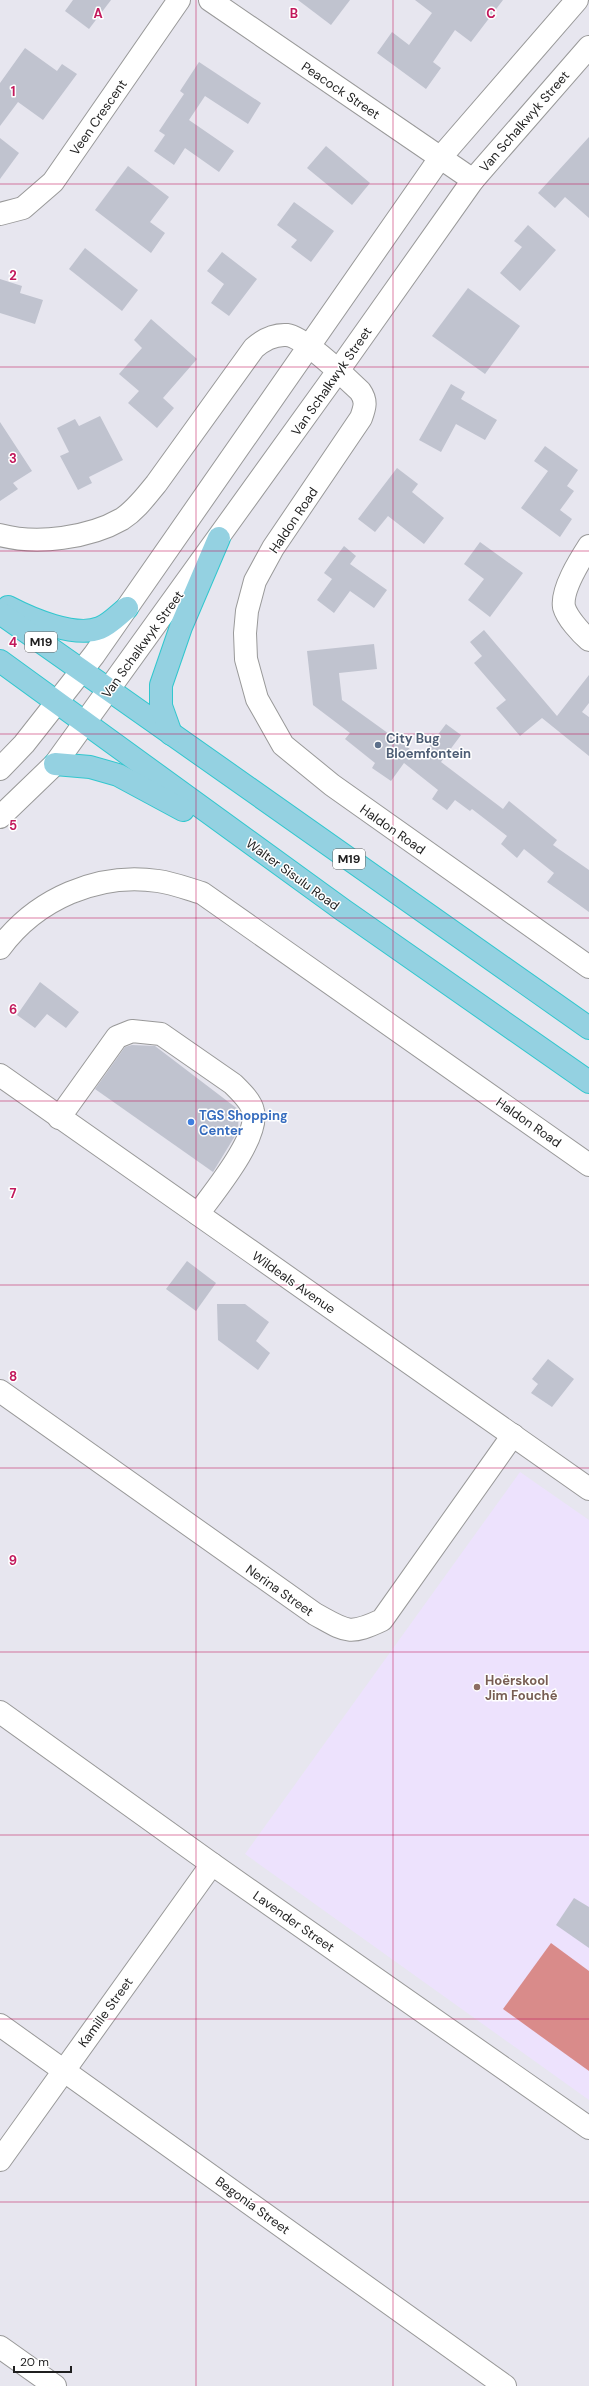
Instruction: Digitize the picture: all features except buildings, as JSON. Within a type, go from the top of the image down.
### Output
[{"type":"highway","points":[[171,734],[161,706],[161,685],[181,627],[219,538]]},
{"type":"highway","points":[[0,603],[39,620],[79,631],[100,628],[127,608]]},
{"type":"highway","name":"M19","points":[[0,613],[589,1028]]},
{"type":"highway","name":"Walter Sisulu Road","points":[[0,661],[56,704],[343,910],[589,1082]]},
{"type":"highway","points":[[55,764],[105,770],[145,788],[343,910]]},
{"type":"street","name":"Veen Crescent","points":[[0,214],[23,208],[53,182],[179,0]]},
{"type":"street","name":"Peacock Street","points":[[210,0],[473,180]]},
{"type":"street","points":[[0,770],[56,704],[127,608],[440,158],[576,0]]},
{"type":"street","name":"Van Schalkwyk Street","points":[[0,817],[55,764],[219,538],[473,180],[589,47]]},
{"type":"street","name":"Haldon Road","points":[[0,535],[16,539],[69,536],[96,530],[122,519],[139,505],[156,484],[254,348],[262,340],[277,335],[288,335],[308,346],[360,391],[364,396],[366,406],[361,418],[273,548],[255,581],[247,611],[245,633],[246,659],[257,699],[283,745],[332,785],[589,967]]},
{"type":"street","points":[[589,546],[577,566],[567,588],[564,607],[572,620],[589,640]]},
{"type":"street","name":"Haldon Road","points":[[0,948],[12,932],[42,907],[79,888],[128,879],[158,881],[202,893],[589,1165]]},
{"type":"street","points":[[59,1118],[117,1037],[132,1032],[161,1034],[233,1084],[253,1110],[254,1125],[240,1155],[198,1214]]},
{"type":"street","name":"Wildeals Avenue","points":[[0,1075],[59,1118],[589,1489]]},
{"type":"street","name":"Nerina Street","points":[[0,1391],[314,1614],[344,1630],[360,1630],[382,1620],[513,1435]]},
{"type":"street","name":"Lavender Street","points":[[0,1712],[212,1864],[589,2128]]},
{"type":"street","name":"Kamille Street","points":[[0,2160],[212,1864]]},
{"type":"street","name":"Begonia Street","points":[[0,2025],[505,2386]]},
{"type":"street","points":[[0,2347],[55,2386]]},
{"type":"shaded area","name":"Hoërskool Jim Fouché","points":[[520,1472],[589,1520],[589,2100],[245,1854]]},
{"type":"shaded area","points":[[551,1943],[589,1971],[589,2071],[503,2009]]},
{"type":"place","name":"City Bug Bloemfontein","points":[[378,745]]},
{"type":"place","name":"TGS Shopping Center","points":[[191,1122]]},
{"type":"place","name":"Hoërskool Jim Fouché","points":[[477,1687]]}]
